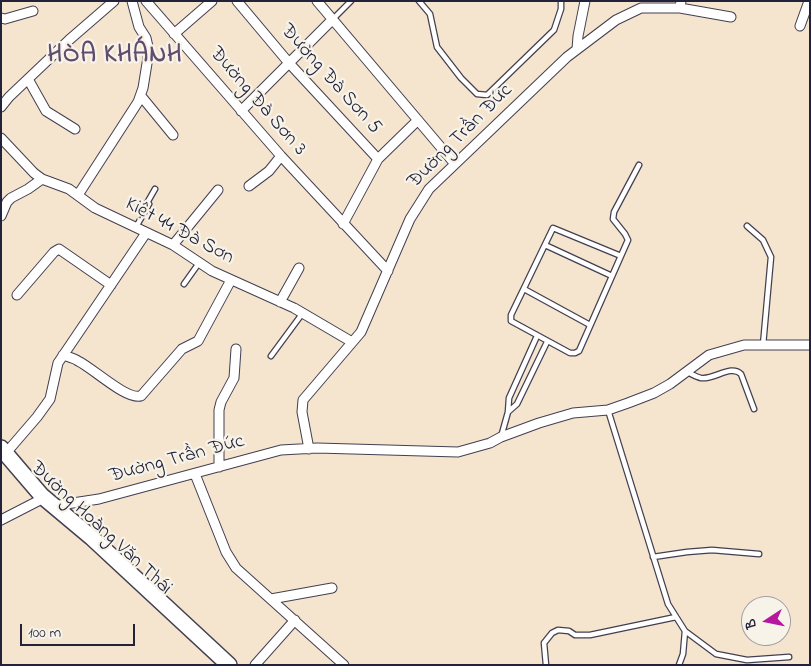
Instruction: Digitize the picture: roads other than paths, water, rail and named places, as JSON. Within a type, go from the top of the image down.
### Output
[{"type":"main road","name":"Đường Hoàng Văn Thái","points":[[3,455],[46,506],[217,665]]},
{"type":"main road","points":[[46,506],[229,665]]},
{"type":"street","points":[[78,195],[140,96],[149,51],[146,38],[139,27],[132,1]]},
{"type":"street","name":"Đường Đà Sơn 3","points":[[146,1],[280,156],[388,271]]},
{"type":"street","points":[[174,34],[212,1]]},
{"type":"street","name":"Đường Đà Sơn 5","points":[[236,1],[378,159]]},
{"type":"street","points":[[317,1],[455,164]]},
{"type":"street","points":[[577,49],[585,1]]},
{"type":"street","points":[[800,26],[809,1]]},
{"type":"street","points":[[1,107],[108,3]]},
{"type":"street","name":"Đường Trần Đức","points":[[309,449],[302,412],[303,400],[361,332],[410,219],[429,189],[566,57],[616,20],[640,5],[680,5],[731,17]]},
{"type":"street","points":[[1,18],[5,19],[32,11]]},
{"type":"street","points":[[241,111],[333,19]]},
{"type":"street","points":[[28,79],[46,111],[74,129]]},
{"type":"street","points":[[140,96],[172,135]]},
{"type":"street","points":[[343,224],[378,159],[418,120]]},
{"type":"street","name":"Kiệt 44 Đà Sơn","points":[[1,138],[42,179],[70,189],[95,208],[172,245],[212,272],[280,302],[352,342]]},
{"type":"street","points":[[249,186],[269,171],[280,156]]},
{"type":"street","points":[[1,216],[7,202],[11,198],[42,179]]},
{"type":"street","points":[[172,245],[218,190]]},
{"type":"street","points":[[3,455],[37,417],[50,398],[58,363],[146,233]]},
{"type":"street","points":[[17,295],[54,252],[59,250],[111,285]]},
{"type":"street","points":[[280,302],[299,268]]},
{"type":"street","points":[[63,355],[79,361],[132,396],[138,397],[143,395],[182,349],[198,341],[230,280]]},
{"type":"street","name":"Đường Trần Đức","points":[[1,520],[46,506],[99,499],[281,450],[458,452],[490,443],[539,423],[573,413],[608,410],[654,393],[670,384],[709,355],[744,345],[809,347]]},
{"type":"street","points":[[219,467],[219,410],[221,402],[234,378],[236,349]]},
{"type":"street","points":[[195,474],[226,552],[236,568],[344,665]]},
{"type":"street","points":[[271,599],[332,588]]},
{"type":"street","points":[[254,665],[295,620]]},
{"type":"lane","points":[[333,19],[351,1]]},
{"type":"lane","points":[[421,2],[430,14],[438,47],[461,78],[477,94],[487,95],[554,30],[561,8],[561,1]]},
{"type":"lane","points":[[621,256],[553,228],[511,315],[511,322],[570,353],[579,351],[590,325],[621,256],[628,240],[613,220],[614,212],[639,165]]},
{"type":"lane","points":[[136,227],[155,189]]},
{"type":"lane","points":[[746,226],[763,240],[770,257],[764,345]]},
{"type":"lane","points":[[545,245],[612,276]]},
{"type":"lane","points":[[184,284],[199,263]]},
{"type":"lane","points":[[524,289],[590,325]]},
{"type":"lane","points":[[271,356],[302,314]]},
{"type":"lane","points":[[501,437],[508,412],[509,398],[537,336]]},
{"type":"lane","points":[[508,412],[517,404],[547,342]]},
{"type":"lane","points":[[685,371],[702,378],[733,370],[738,371],[741,374],[754,409]]},
{"type":"lane","points":[[608,410],[668,604],[685,631],[716,654],[747,660],[789,657]]},
{"type":"lane","points":[[653,557],[712,550],[759,554]]},
{"type":"lane","points":[[546,665],[544,644],[552,633],[558,630],[568,631],[575,635],[590,635],[676,617]]},
{"type":"lane","points":[[679,665],[683,654],[685,631]]},
{"type":"district","name":"HÒA KHÁNH","points":[[115,57]]}]
